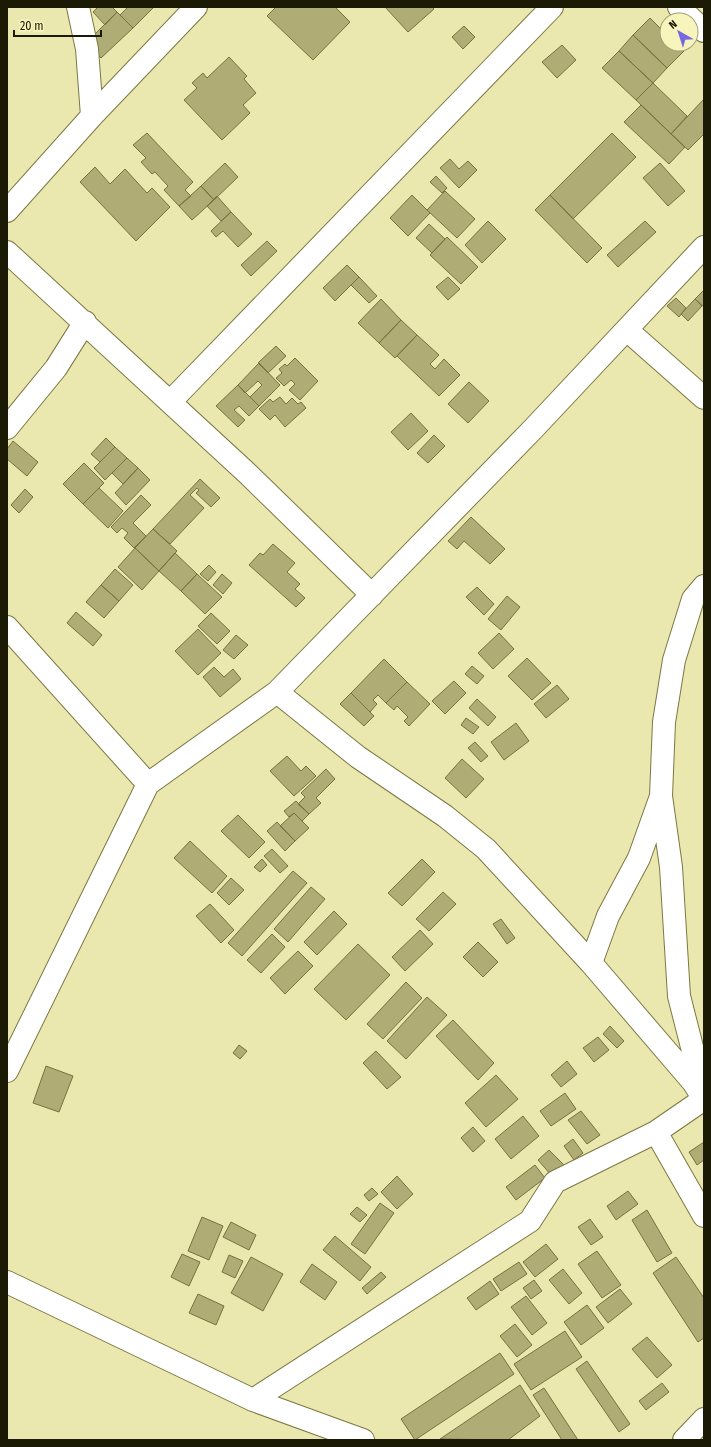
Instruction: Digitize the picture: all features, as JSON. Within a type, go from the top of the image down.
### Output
[{"type":"street","points":[[78,7],[86,48],[92,116]]},
{"type":"street","points":[[7,211],[92,116],[196,7]]},
{"type":"street","points":[[170,402],[552,7]]},
{"type":"street","points":[[679,7],[704,31]]},
{"type":"street","points":[[7,1070],[148,784],[277,692],[627,330],[704,247]]},
{"type":"street","points":[[7,252],[85,322],[248,474],[372,595]]},
{"type":"street","points":[[7,428],[56,368],[85,322]]},
{"type":"street","points":[[627,330],[704,398]]},
{"type":"street","points":[[700,1093],[693,1051],[678,996],[672,867],[661,796],[664,722],[674,660],[694,599],[704,586]]},
{"type":"street","points":[[7,627],[148,784]]},
{"type":"street","points":[[277,692],[358,757],[445,816],[486,849],[591,963],[700,1093]]},
{"type":"street","points":[[591,963],[608,916],[638,858],[661,796]]},
{"type":"street","points":[[253,1400],[530,1221],[555,1182],[656,1132],[700,1093]]},
{"type":"street","points":[[656,1132],[704,1216]]},
{"type":"street","points":[[7,1282],[253,1400],[363,1440]]},
{"type":"street","points":[[684,1440],[704,1419]]},
{"type":"building","points":[[98,7],[112,7],[117,12],[105,25],[93,12]]},
{"type":"building","points":[[128,7],[154,7],[133,28],[120,15]]},
{"type":"building","points":[[276,7],[335,7],[350,22],[313,60],[267,16]]},
{"type":"building","points":[[385,7],[432,7],[434,9],[408,32]]},
{"type":"building","points":[[117,12],[133,28],[101,58],[86,43]]},
{"type":"building","points":[[650,18],[659,27],[659,52],[683,52],[667,68],[633,35]]},
{"type":"building","points":[[464,26],[475,37],[463,49],[452,37]]},
{"type":"building","points":[[633,35],[667,68],[653,83],[619,51]]},
{"type":"building","points":[[562,45],[576,60],[557,78],[542,62]]},
{"type":"building","points":[[619,51],[653,83],[636,100],[602,68]]},
{"type":"building","points":[[229,57],[247,76],[244,79],[256,93],[243,105],[250,113],[222,140],[184,100],[197,88],[192,83],[203,73],[207,78]]},
{"type":"building","points":[[653,83],[687,116],[671,134],[636,100]]},
{"type":"building","points":[[704,99],[704,134],[688,150],[671,134]]},
{"type":"building","points":[[641,105],[685,147],[669,164],[624,122]]},
{"type":"building","points":[[147,133],[193,182],[185,190],[191,196],[179,206],[164,190],[168,186],[155,172],[152,174],[141,162],[146,158],[133,145]]},
{"type":"building","points":[[612,133],[636,157],[573,219],[550,195]]},
{"type":"building","points":[[450,159],[459,169],[468,161],[477,170],[459,188],[440,168]]},
{"type":"building","points":[[225,163],[238,177],[214,200],[201,186]]},
{"type":"building","points":[[660,163],[685,191],[668,206],[643,178]]},
{"type":"building","points":[[95,167],[110,184],[125,169],[147,193],[152,188],[170,207],[136,241],[80,182]]},
{"type":"building","points":[[436,176],[447,188],[442,193],[430,182]]},
{"type":"building","points":[[201,186],[214,200],[192,220],[179,206]]},
{"type":"building","points":[[445,191],[475,219],[457,238],[427,210]]},
{"type":"building","points":[[412,195],[430,213],[408,236],[390,218]]},
{"type":"building","points":[[550,195],[602,248],[587,263],[535,210]]},
{"type":"building","points":[[217,196],[231,212],[221,221],[207,206]]},
{"type":"building","points":[[231,212],[252,234],[238,247],[223,231],[216,237],[211,231]]},
{"type":"building","points":[[488,221],[506,239],[482,263],[465,245]]},
{"type":"building","points":[[645,221],[656,232],[618,267],[607,255]]},
{"type":"building","points":[[429,224],[445,239],[432,253],[416,238]]},
{"type":"building","points":[[447,237],[478,267],[461,284],[430,255]]},
{"type":"building","points":[[267,241],[277,251],[251,276],[241,265]]},
{"type":"building","points":[[347,265],[359,277],[335,301],[323,288]]},
{"type":"building","points":[[359,277],[377,296],[369,303],[351,285]]},
{"type":"building","points":[[448,277],[460,289],[448,300],[436,287]]},
{"type":"building","points":[[704,290],[704,307],[695,299]]},
{"type":"building","points":[[676,298],[686,308],[679,317],[667,306]]},
{"type":"building","points":[[381,299],[401,320],[379,343],[358,323]]},
{"type":"building","points":[[695,299],[702,306],[688,321],[681,314]]},
{"type":"building","points":[[401,320],[417,335],[395,358],[379,343]]},
{"type":"building","points":[[417,335],[439,355],[430,364],[435,369],[444,359],[460,375],[439,396],[397,356]]},
{"type":"building","points":[[276,346],[286,356],[268,373],[258,363]]},
{"type":"building","points":[[295,358],[318,381],[300,400],[289,390],[295,384],[291,380],[284,386],[276,378],[282,373],[279,369],[285,364],[287,366]]},
{"type":"building","points":[[259,363],[280,385],[259,406],[250,397],[262,385],[258,381],[245,393],[238,385]]},
{"type":"building","points":[[469,382],[489,401],[468,423],[448,404]]},
{"type":"building","points":[[238,385],[259,406],[249,416],[239,406],[234,410],[245,420],[238,427],[216,406]]},
{"type":"building","points":[[280,397],[286,404],[292,398],[298,404],[301,402],[306,408],[285,427],[275,415],[270,420],[259,409],[270,399],[273,402]]},
{"type":"building","points":[[411,413],[428,431],[408,450],[391,432]]},
{"type":"building","points":[[434,435],[445,446],[428,463],[417,453]]},
{"type":"building","points":[[106,438],[115,447],[100,462],[91,454]]},
{"type":"building","points":[[13,441],[38,462],[27,476],[7,459],[7,449]]},
{"type":"building","points":[[115,447],[127,458],[105,480],[94,468]]},
{"type":"building","points":[[127,458],[138,468],[123,484],[112,473]]},
{"type":"building","points":[[84,463],[104,483],[83,504],[63,484]]},
{"type":"building","points":[[138,468],[150,480],[126,505],[115,493]]},
{"type":"building","points":[[200,479],[220,498],[211,507],[196,493],[199,490],[197,488],[190,495],[204,508],[170,544],[153,529]]},
{"type":"building","points":[[99,488],[123,511],[108,528],[83,504]]},
{"type":"building","points":[[25,489],[33,497],[19,513],[11,505]]},
{"type":"building","points":[[141,495],[151,505],[133,523],[146,536],[134,548],[124,538],[128,533],[122,528],[117,533],[111,527]]},
{"type":"building","points":[[471,517],[505,549],[490,564],[464,541],[457,549],[448,541]]},
{"type":"building","points":[[153,529],[177,551],[159,571],[135,548]]},
{"type":"building","points":[[273,544],[295,563],[287,572],[300,584],[295,589],[305,598],[296,607],[249,565],[260,553],[263,555]]},
{"type":"building","points":[[135,548],[159,571],[142,590],[118,567]]},
{"type":"building","points":[[175,553],[197,574],[181,591],[159,571]]},
{"type":"building","points":[[209,565],[216,572],[208,581],[200,574]]},
{"type":"building","points":[[115,569],[133,585],[119,601],[101,585]]},
{"type":"building","points":[[197,574],[222,597],[205,614],[181,591]]},
{"type":"building","points":[[222,574],[232,583],[223,594],[213,585]]},
{"type":"building","points":[[101,585],[119,601],[104,618],[86,602]]},
{"type":"building","points":[[477,587],[494,604],[484,615],[466,597]]},
{"type":"building","points":[[507,596],[520,607],[501,630],[488,619]]},
{"type":"building","points":[[76,612],[102,635],[93,646],[67,623]]},
{"type":"building","points":[[211,613],[230,631],[217,644],[198,626]]},
{"type":"building","points":[[198,629],[221,653],[198,675],[175,651]]},
{"type":"building","points":[[499,633],[514,649],[493,669],[478,653]]},
{"type":"building","points":[[236,635],[248,645],[234,659],[223,650]]},
{"type":"building","points":[[527,658],[551,683],[532,700],[508,676]]},
{"type":"building","points":[[384,659],[407,682],[386,703],[378,695],[373,700],[377,704],[370,712],[351,693]]},
{"type":"building","points":[[472,666],[484,676],[477,684],[465,674]]},
{"type":"building","points":[[214,667],[224,677],[233,669],[241,679],[220,697],[203,677]]},
{"type":"building","points":[[454,681],[466,693],[445,714],[432,701]]},
{"type":"building","points":[[407,682],[430,704],[409,726],[404,721],[408,717],[397,706],[394,710],[386,703]]},
{"type":"building","points":[[557,685],[569,699],[546,718],[534,704]]},
{"type":"building","points":[[351,693],[374,716],[364,726],[340,704]]},
{"type":"building","points":[[477,699],[496,717],[488,726],[469,708]]},
{"type":"building","points":[[466,718],[479,727],[473,734],[461,725]]},
{"type":"building","points":[[516,723],[529,741],[504,760],[491,742]]},
{"type":"building","points":[[475,742],[488,756],[481,762],[468,748]]},
{"type":"building","points":[[287,756],[301,771],[306,766],[316,776],[294,796],[270,771]]},
{"type":"building","points":[[462,759],[484,779],[466,798],[445,778]]},
{"type":"building","points":[[326,769],[335,779],[316,798],[321,803],[309,814],[298,804],[305,797],[301,793]]},
{"type":"building","points":[[296,801],[309,814],[302,821],[294,813],[289,817],[284,811]]},
{"type":"building","points":[[294,813],[309,828],[295,841],[280,826]]},
{"type":"building","points":[[238,815],[265,842],[249,858],[221,831]]},
{"type":"building","points":[[277,822],[295,841],[285,851],[267,831]]},
{"type":"building","points":[[190,841],[227,876],[212,893],[174,858]]},
{"type":"building","points":[[272,849],[288,866],[280,873],[264,856]]},
{"type":"building","points":[[262,859],[267,865],[260,872],[254,867]]},
{"type":"building","points":[[422,859],[435,872],[402,906],[388,893]]},
{"type":"building","points":[[293,871],[307,883],[242,956],[228,943]]},
{"type":"building","points":[[231,878],[244,890],[229,905],[217,893]]},
{"type":"building","points":[[311,887],[325,899],[288,942],[274,929]]},
{"type":"building","points":[[443,892],[456,904],[429,931],[416,919]]},
{"type":"building","points":[[210,904],[234,930],[221,943],[196,916]]},
{"type":"building","points":[[334,911],[347,924],[317,955],[304,942]]},
{"type":"building","points":[[501,919],[515,938],[507,944],[493,924]]},
{"type":"building","points":[[420,930],[433,944],[405,971],[392,957]]},
{"type":"building","points":[[272,934],[285,947],[261,973],[247,960]]},
{"type":"building","points":[[478,942],[498,962],[483,977],[463,957]]},
{"type":"building","points":[[358,944],[390,975],[346,1020],[314,989]]},
{"type":"building","points":[[298,951],[313,966],[285,994],[270,978]]},
{"type":"building","points":[[406,982],[422,998],[383,1039],[367,1024]]},
{"type":"building","points":[[427,997],[447,1015],[406,1059],[387,1041]]},
{"type":"building","points":[[453,1020],[494,1063],[478,1080],[436,1036]]},
{"type":"building","points":[[610,1026],[624,1041],[617,1048],[603,1034]]},
{"type":"building","points":[[598,1037],[609,1050],[594,1062],[583,1048]]},
{"type":"building","points":[[239,1045],[247,1051],[240,1059],[233,1053]]},
{"type":"building","points":[[376,1051],[401,1077],[387,1089],[363,1063]]},
{"type":"building","points":[[567,1061],[577,1074],[561,1087],[551,1075]]},
{"type":"building","points":[[46,1066],[73,1076],[59,1112],[33,1103]]},
{"type":"building","points":[[496,1075],[518,1099],[486,1127],[465,1103]]},
{"type":"building","points":[[565,1093],[576,1109],[551,1126],[540,1111]]},
{"type":"building","points":[[581,1111],[600,1135],[587,1144],[568,1120]]},
{"type":"building","points":[[523,1116],[539,1136],[511,1159],[495,1139]]},
{"type":"building","points":[[473,1127],[485,1141],[473,1152],[461,1138]]},
{"type":"building","points":[[573,1139],[583,1153],[574,1160],[564,1146]]},
{"type":"building","points":[[704,1142],[704,1160],[697,1165],[689,1152]]},
{"type":"building","points":[[549,1150],[564,1165],[552,1176],[538,1160]]},
{"type":"building","points":[[535,1165],[545,1178],[516,1200],[506,1187]]},
{"type":"building","points":[[397,1176],[413,1194],[397,1209],[381,1192]]},
{"type":"building","points":[[372,1188],[378,1194],[369,1201],[364,1195]]},
{"type":"building","points":[[628,1191],[638,1204],[616,1220],[607,1206]]},
{"type":"building","points":[[380,1203],[394,1213],[365,1254],[351,1244]]},
{"type":"building","points":[[357,1207],[367,1215],[360,1222],[350,1214]]},
{"type":"building","points":[[647,1210],[672,1253],[657,1262],[632,1220]]},
{"type":"building","points":[[202,1217],[223,1226],[209,1260],[188,1251]]},
{"type":"building","points":[[590,1219],[603,1237],[591,1245],[578,1227]]},
{"type":"building","points":[[231,1222],[256,1235],[249,1250],[223,1237]]},
{"type":"building","points":[[335,1236],[371,1267],[360,1281],[323,1250]]},
{"type":"building","points":[[546,1244],[558,1259],[535,1277],[523,1262]]},
{"type":"building","points":[[597,1251],[621,1285],[602,1298],[578,1264]]},
{"type":"building","points":[[182,1254],[200,1262],[189,1286],[171,1277]]},
{"type":"building","points":[[229,1255],[243,1261],[235,1278],[222,1272]]},
{"type":"building","points":[[251,1257],[283,1274],[263,1311],[231,1293]]},
{"type":"building","points":[[676,1257],[704,1298],[704,1338],[698,1342],[653,1273]]},
{"type":"building","points":[[519,1262],[527,1274],[501,1291],[493,1279]]},
{"type":"building","points":[[312,1264],[337,1282],[325,1300],[300,1282]]},
{"type":"building","points":[[563,1269],[582,1293],[569,1304],[549,1280]]},
{"type":"building","points":[[381,1272],[386,1277],[367,1294],[362,1288]]},
{"type":"building","points":[[534,1280],[542,1291],[531,1299],[523,1288]]},
{"type":"building","points":[[490,1281],[499,1294],[476,1310],[467,1298]]},
{"type":"building","points":[[620,1289],[632,1304],[608,1323],[596,1307]]},
{"type":"building","points":[[198,1294],[224,1306],[216,1325],[189,1313]]},
{"type":"building","points":[[526,1296],[547,1323],[532,1335],[511,1307]]},
{"type":"building","points":[[587,1305],[604,1328],[581,1345],[564,1322]]},
{"type":"building","points":[[515,1324],[532,1345],[517,1357],[500,1336]]},
{"type":"building","points":[[565,1331],[582,1357],[531,1390],[514,1364]]},
{"type":"building","points":[[647,1337],[672,1365],[657,1378],[632,1349]]},
{"type":"building","points":[[500,1353],[514,1374],[415,1440],[401,1419]]},
{"type":"building","points":[[587,1361],[630,1424],[619,1432],[576,1369]]},
{"type":"building","points":[[662,1383],[669,1392],[646,1410],[639,1401]]},
{"type":"building","points":[[520,1385],[540,1416],[508,1440],[440,1439]]},
{"type":"building","points":[[544,1388],[578,1440],[562,1440],[533,1395]]}]
